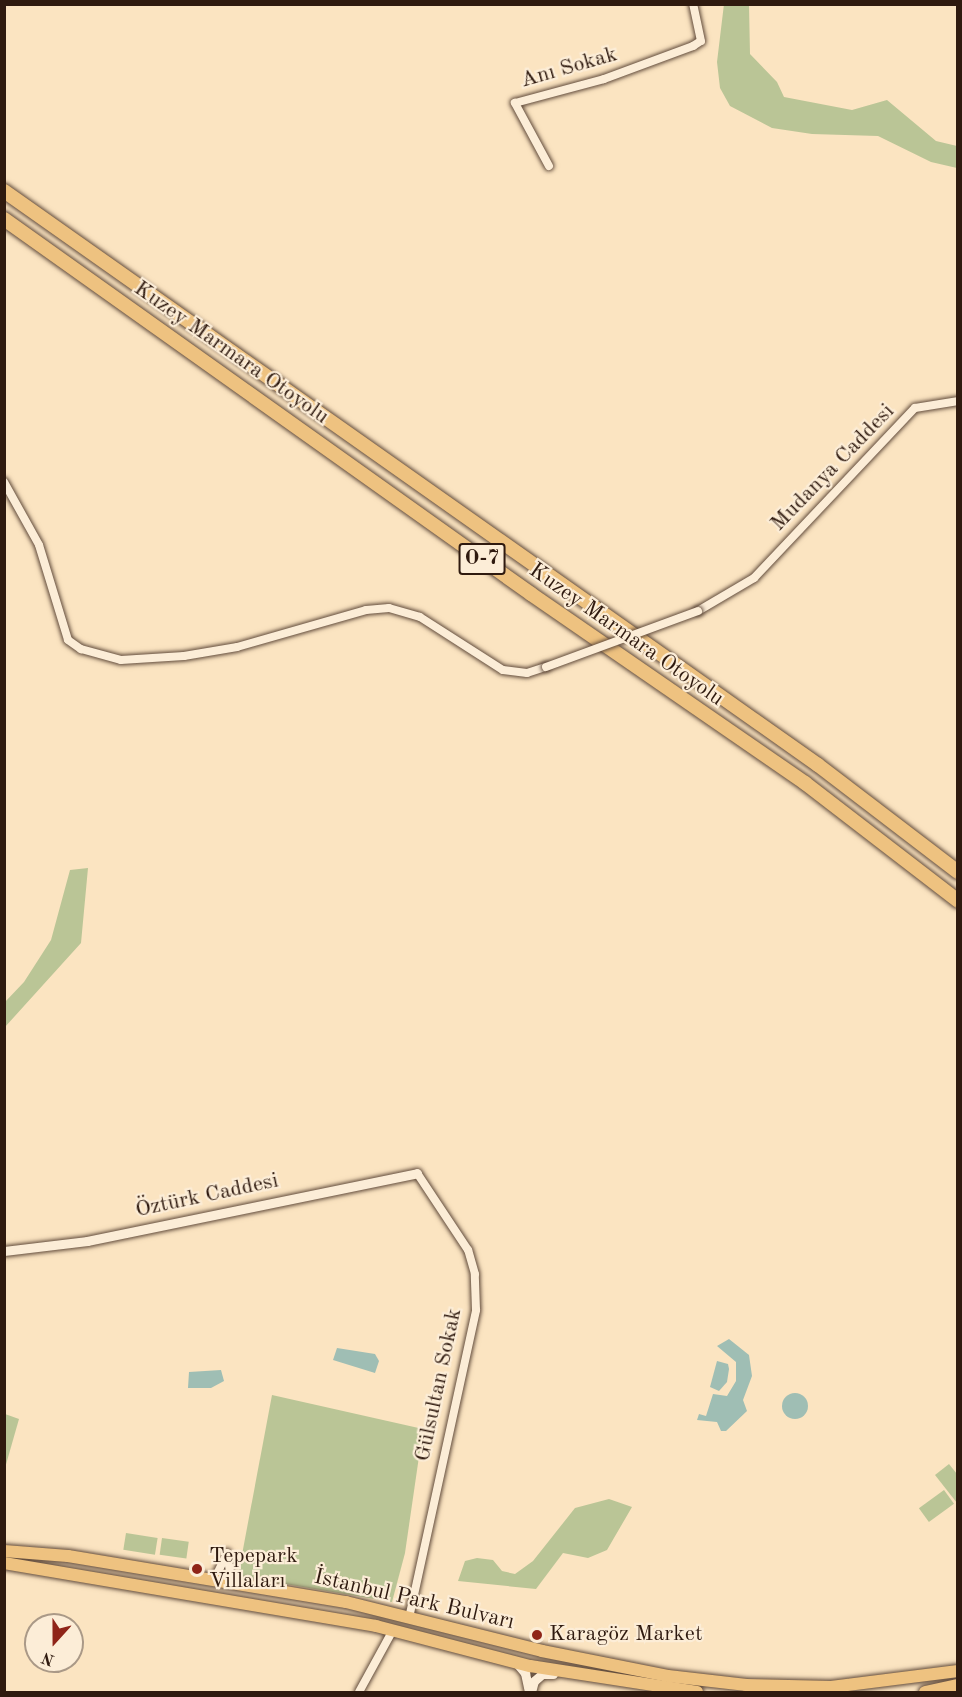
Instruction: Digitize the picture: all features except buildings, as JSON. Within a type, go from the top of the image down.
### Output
[{"type":"highway","name":"Kuzey Marmara Otoyolu","points":[[4,190],[818,765],[957,872]]},
{"type":"highway","name":"Kuzey Marmara Otoyolu","points":[[4,219],[531,594],[805,783],[957,901]]},
{"type":"highway","name":"İstanbul Park Bulvarı","points":[[4,1551],[68,1556],[346,1602],[542,1652],[746,1685],[820,1687],[957,1671]]},
{"type":"highway","name":"İstanbul Park Bulvarı","points":[[4,1563],[393,1630],[515,1661],[528,1667],[697,1692]]},
{"type":"highway","points":[[925,1692],[957,1685]]},
{"type":"street","name":"Anı Sokak","points":[[549,166],[515,107],[518,100],[604,79],[701,41],[693,4]]},
{"type":"street","name":"Mudanya Caddesi","points":[[4,482],[39,545],[68,640],[81,649],[121,660],[145,662],[237,647],[366,610],[389,608],[420,617],[503,670],[527,673],[698,612],[754,578],[915,408],[957,401]]},
{"type":"street","name":"Öztürk Caddesi","points":[[4,1251],[87,1241],[417,1173]]},
{"type":"street","name":"Gülsultan Sokak","points":[[409,1618],[476,1311],[475,1274],[468,1250],[417,1173]]},
{"type":"street","points":[[207,1579],[216,1576],[227,1553],[231,1578],[238,1584]]},
{"type":"street","points":[[359,1692],[393,1630]]},
{"type":"street","points":[[520,1646],[534,1681]]},
{"type":"street","points":[[530,1692],[528,1667],[542,1652]]},
{"type":"street","points":[[606,1664],[606,1679]]},
{"type":"street","points":[[530,1692],[534,1681],[542,1674],[566,1673]]},
{"type":"green space","points":[[724,4],[749,5],[750,54],[777,82],[784,97],[852,110],[887,100],[936,141],[957,146],[957,168],[931,162],[878,136],[812,134],[772,128],[730,106],[720,88],[717,62]]},
{"type":"green space","points":[[88,868],[81,943],[5,1027],[5,1002],[24,982],[51,940],[70,870]]},
{"type":"green space","points":[[272,1395],[423,1429],[405,1553],[392,1602],[238,1576]]},
{"type":"green space","points":[[4,1414],[19,1419],[5,1468]]},
{"type":"green space","points":[[949,1464],[957,1474],[957,1503],[935,1475]]},
{"type":"green space","points":[[944,1490],[954,1504],[929,1522],[919,1508]]},
{"type":"green space","points":[[609,1499],[632,1507],[607,1550],[588,1558],[563,1553],[536,1589],[458,1581],[465,1561],[477,1558],[493,1560],[502,1571],[515,1574],[533,1561],[575,1508]]},
{"type":"green space","points":[[126,1533],[158,1538],[155,1555],[123,1550]]},
{"type":"green space","points":[[162,1538],[189,1542],[186,1559],[160,1555]]},
{"type":"water","points":[[729,1339],[749,1355],[752,1376],[743,1400],[747,1411],[726,1431],[721,1431],[717,1422],[697,1420],[699,1414],[706,1416],[713,1394],[727,1396],[736,1381],[736,1362],[717,1346]]},
{"type":"water","points":[[337,1348],[375,1354],[379,1361],[375,1373],[333,1360]]},
{"type":"water","points":[[717,1361],[728,1364],[729,1369],[727,1382],[719,1391],[710,1387]]},
{"type":"water","points":[[221,1370],[224,1381],[211,1388],[188,1388],[189,1372]]},
{"type":"water","points":[[795,1393],[804,1397],[808,1406],[804,1415],[795,1419],[786,1415],[782,1406],[786,1397]]},
{"type":"place","name":"Tepepark Villaları","points":[[197,1569]]},
{"type":"place","name":"Karagöz Market","points":[[537,1635]]}]
